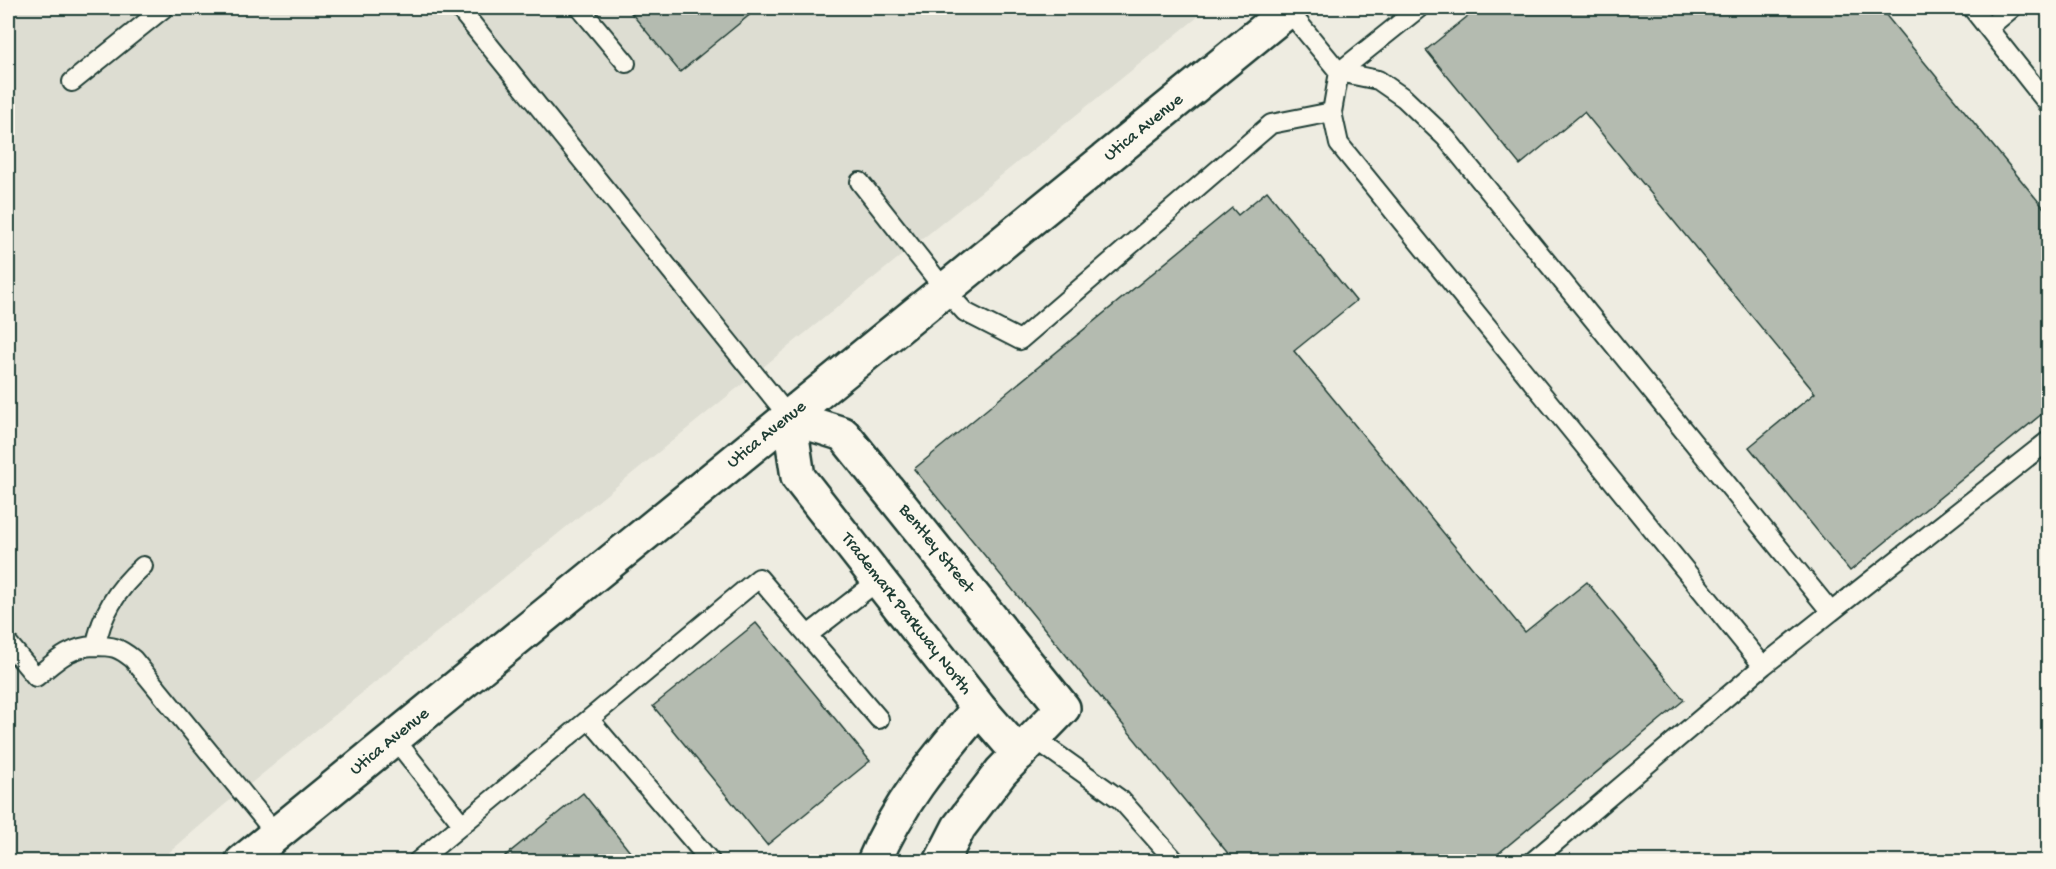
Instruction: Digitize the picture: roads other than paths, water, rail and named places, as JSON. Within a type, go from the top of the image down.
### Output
[{"type":"street","name":"Utica Avenue","points":[[242,861],[1289,9]]},
{"type":"street","name":"Trademark Parkway North","points":[[789,417],[798,477],[979,708],[917,782],[885,835],[874,861]]},
{"type":"street","name":"Bentley Street","points":[[789,417],[843,434],[1063,708],[1027,746]]},
{"type":"street","points":[[941,861],[959,827],[1001,772],[1027,746],[979,708]]},
{"type":"lane","points":[[72,82],[164,8]]},
{"type":"lane","points":[[459,8],[789,417]]},
{"type":"lane","points":[[580,8],[626,63]]},
{"type":"lane","points":[[1419,8],[1339,72],[1332,112],[1340,144],[1763,666]]},
{"type":"lane","points":[[1972,8],[2049,104]]},
{"type":"lane","points":[[1988,28],[2012,8]]},
{"type":"lane","points":[[1289,9],[1339,72],[1378,80],[1404,98],[1446,138],[1831,612]]},
{"type":"lane","points":[[860,182],[965,312],[1020,340],[1271,124],[1332,112]]},
{"type":"lane","points":[[1532,861],[1763,666],[2049,441]]},
{"type":"lane","points":[[96,646],[99,625],[123,583],[143,566]]},
{"type":"lane","points":[[417,861],[759,578],[879,719]]},
{"type":"lane","points":[[808,635],[879,580]]},
{"type":"lane","points":[[8,643],[36,677],[68,651],[81,647],[113,646],[133,659],[276,834]]},
{"type":"lane","points":[[589,719],[711,861]]},
{"type":"lane","points":[[394,738],[462,824]]},
{"type":"lane","points":[[1027,746],[1121,800],[1176,861]]}]
